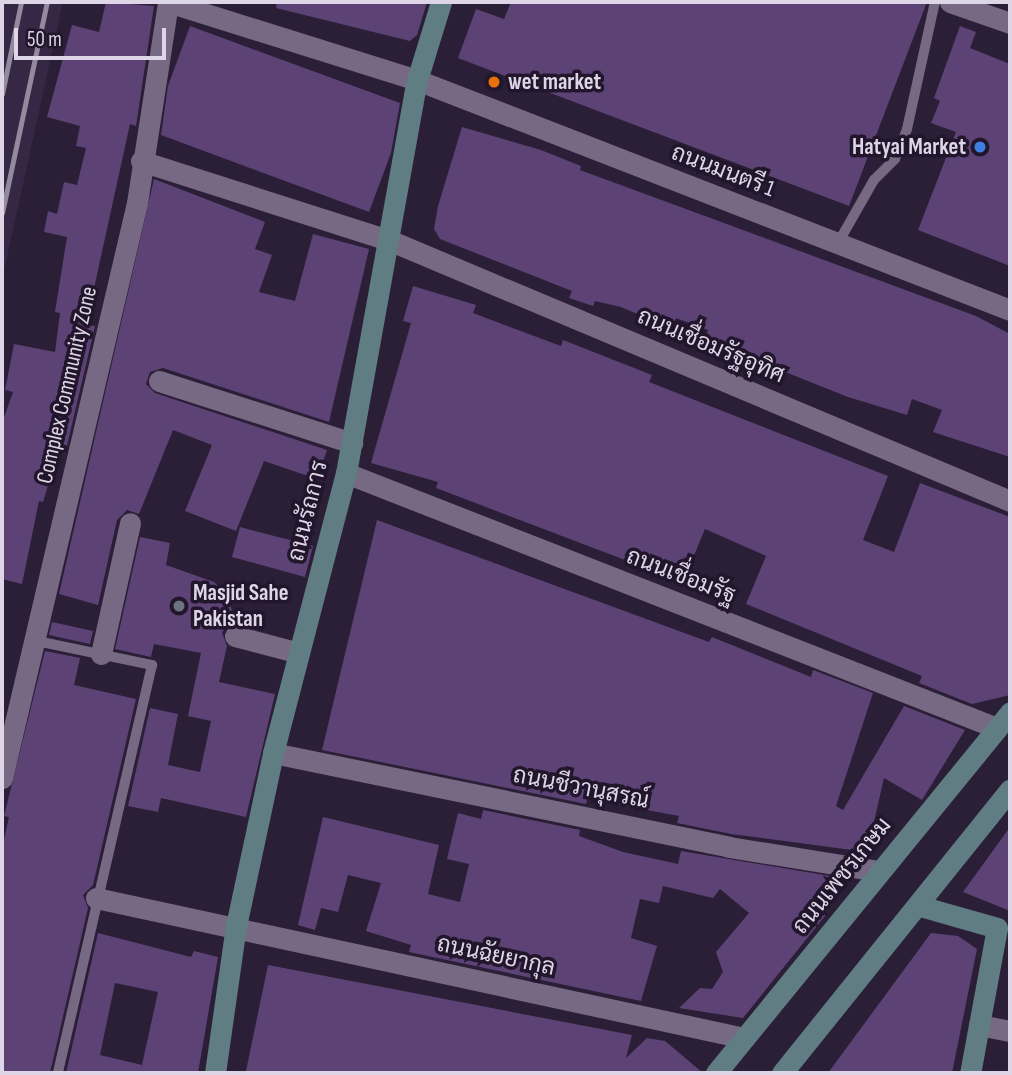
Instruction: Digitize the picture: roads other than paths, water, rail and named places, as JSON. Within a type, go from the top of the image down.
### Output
[{"type":"street","name":"ถนนมนตรี 1","points":[[168,2],[417,80],[1010,310]]},
{"type":"street","name":"Complex Community Zone","points":[[2,778],[32,640],[137,203],[141,161],[168,2]]},
{"type":"street","name":"ถนนรัถการ","points":[[215,1073],[236,926],[273,753],[346,473],[391,241],[417,80],[441,2]]},
{"type":"street","points":[[950,2],[1010,23]]},
{"type":"street","name":"ถนนเชื่อมรัฐอุทิศ","points":[[141,161],[391,241],[1010,501]]},
{"type":"street","points":[[159,381],[352,443]]},
{"type":"street","name":"ถนนเชื่อมรัฐ","points":[[346,473],[1004,720]]},
{"type":"street","points":[[101,654],[130,523]]},
{"type":"street","points":[[235,636],[299,653]]},
{"type":"street","name":"ถนนเพชรเกษม","points":[[716,1073],[1004,720]]},
{"type":"street","name":"ถนนชีวานุสรณ์","points":[[273,753],[729,847],[879,871]]},
{"type":"street","points":[[782,1073],[920,906],[1010,789]]},
{"type":"street","name":"ถนนฉัยยากุล","points":[[96,898],[236,926],[744,1038]]},
{"type":"street","points":[[920,906],[1004,929],[979,1025],[970,1073]]},
{"type":"street","points":[[979,1025],[1010,1031]]},
{"type":"lane","points":[[838,243],[874,180],[895,159],[908,129],[935,2]]},
{"type":"lane","points":[[32,640],[152,665],[96,898],[58,1073]]},
{"type":"railway","points":[[2,94],[21,2]]},
{"type":"railway","points":[[2,213],[47,2]]},
{"type":"place","name":"wet market","points":[[494,82]]},
{"type":"place","name":"Hatyai Market","points":[[980,147]]},
{"type":"place","name":"Masjid Sahe Pakistan","points":[[179,606]]}]
